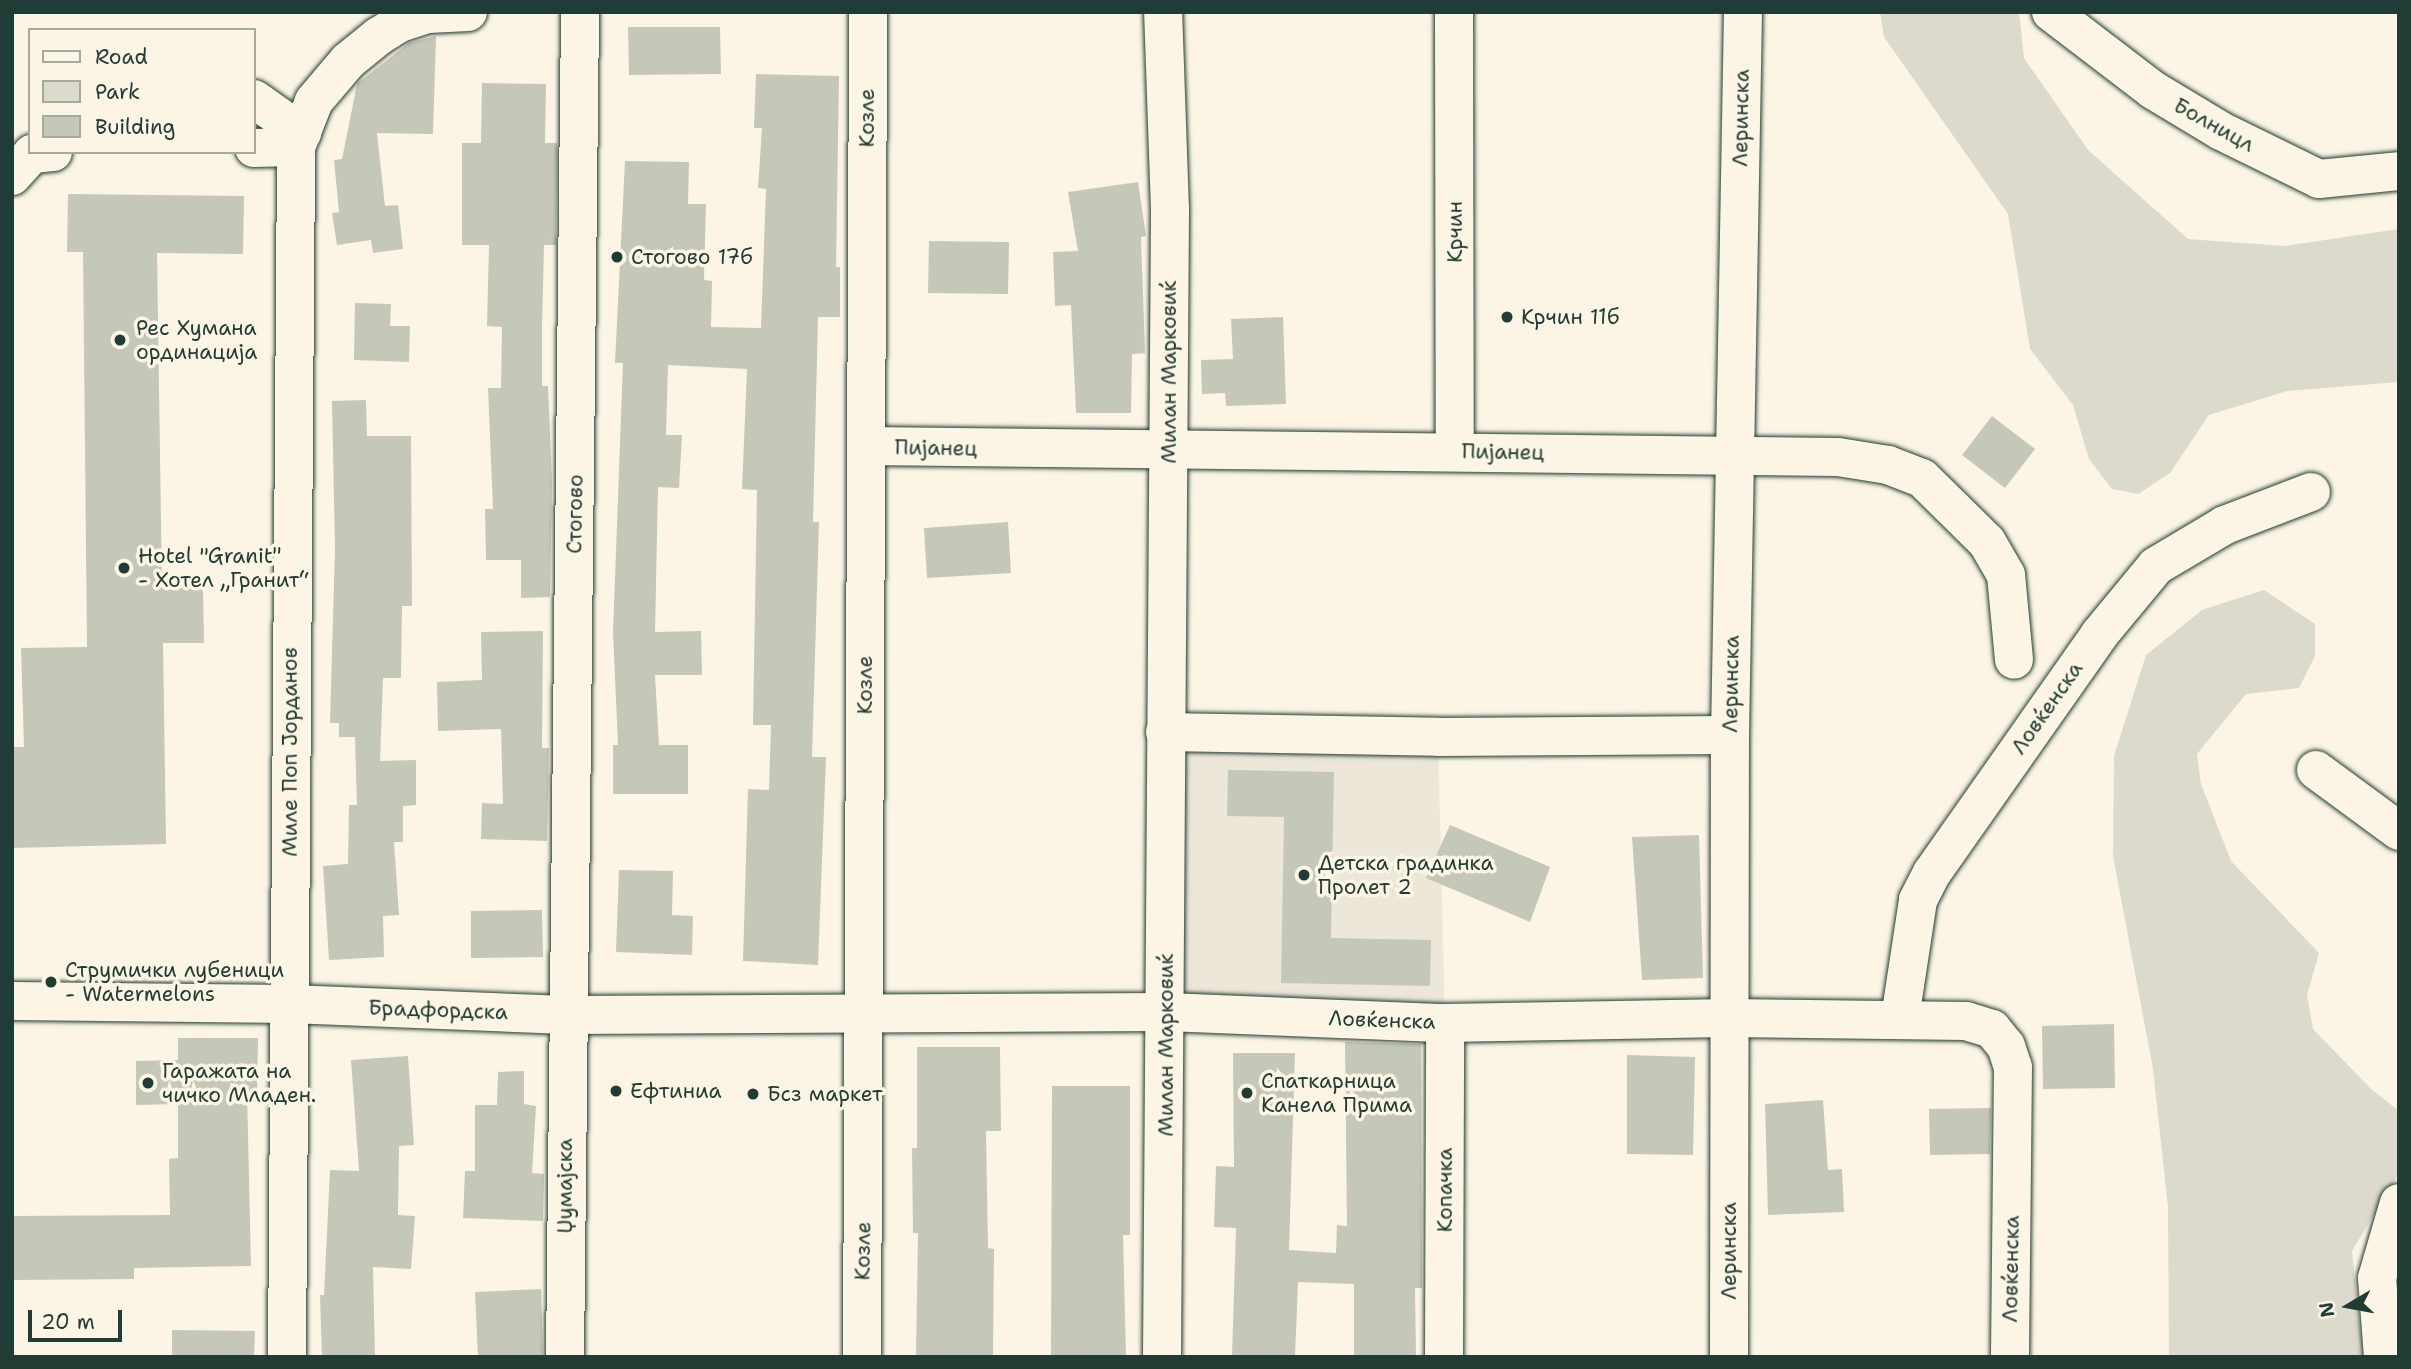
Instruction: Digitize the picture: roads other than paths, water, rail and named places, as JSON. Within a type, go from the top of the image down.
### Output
[{"type":"street","name":"Миле Поп Јорданов","points":[[287,1357],[299,140],[314,101],[348,61],[379,36],[400,23],[428,14],[468,12]]},
{"type":"street","name":"Стогово","points":[[566,1015],[580,12]]},
{"type":"street","name":"Козле","points":[[862,1357],[867,12]]},
{"type":"street","name":"Милан Марковиќ","points":[[1162,1357],[1167,1012],[1165,732],[1170,210],[1163,12]]},
{"type":"street","name":"Крчин","points":[[1454,12],[1455,452]]},
{"type":"street","name":"Леринска","points":[[1729,1357],[1730,735],[1743,12]]},
{"type":"street","name":"Болницл","points":[[2051,12],[2154,90],[2221,131],[2319,179],[2399,171]]},
{"type":"street","points":[[256,101],[299,140]]},
{"type":"street","points":[[256,148],[299,140]]},
{"type":"street","points":[[12,176],[32,154]]},
{"type":"street","name":"Пијанец","points":[[866,446],[1168,452],[1735,455],[1838,457],[1888,465],[1922,478],[1967,517],[2006,575],[2014,660]]},
{"type":"street","name":"Ловќенска","points":[[1900,1018],[1911,930],[1923,891],[2099,635],[2157,566],[2225,525],[2311,492]]},
{"type":"street","points":[[1165,732],[1438,737],[1730,735]]},
{"type":"street","points":[[2316,770],[2399,831]]},
{"type":"street","name":"Брадфордска","points":[[12,1001],[290,1004],[566,1015],[864,1014]]},
{"type":"street","name":"Ловќенска","points":[[864,1014],[1167,1012],[1445,1023],[1729,1018],[1900,1018],[1966,1021],[1992,1029],[2006,1045],[2013,1067],[2010,1357]]},
{"type":"street","name":"Џумајска","points":[[565,1357],[566,1015]]},
{"type":"street","name":"Копачка","points":[[1444,1357],[1445,1023]]},
{"type":"street","points":[[2388,1348],[2377,1278],[2399,1203]]},
{"type":"place","name":"Стогово 17б","points":[[617,257]]},
{"type":"place","name":"Крчин 11б","points":[[1507,317]]},
{"type":"place","name":"Рес Хумана ординација","points":[[120,340]]},
{"type":"place","name":"Hotel \"Granit\" - Хотел „Гранит“","points":[[124,568]]},
{"type":"place","name":"Детска градинка Пролет 2","points":[[1304,875]]},
{"type":"place","name":"Струмички лубеници - Watermelons","points":[[51,982]]},
{"type":"place","name":"Гаражата на чичко Младен.","points":[[148,1083]]},
{"type":"place","name":"Ефтиниа","points":[[616,1091]]},
{"type":"place","name":"Спаткарница Канела Прима","points":[[1247,1093]]},
{"type":"place","name":"Бсз маркет","points":[[753,1094]]}]
